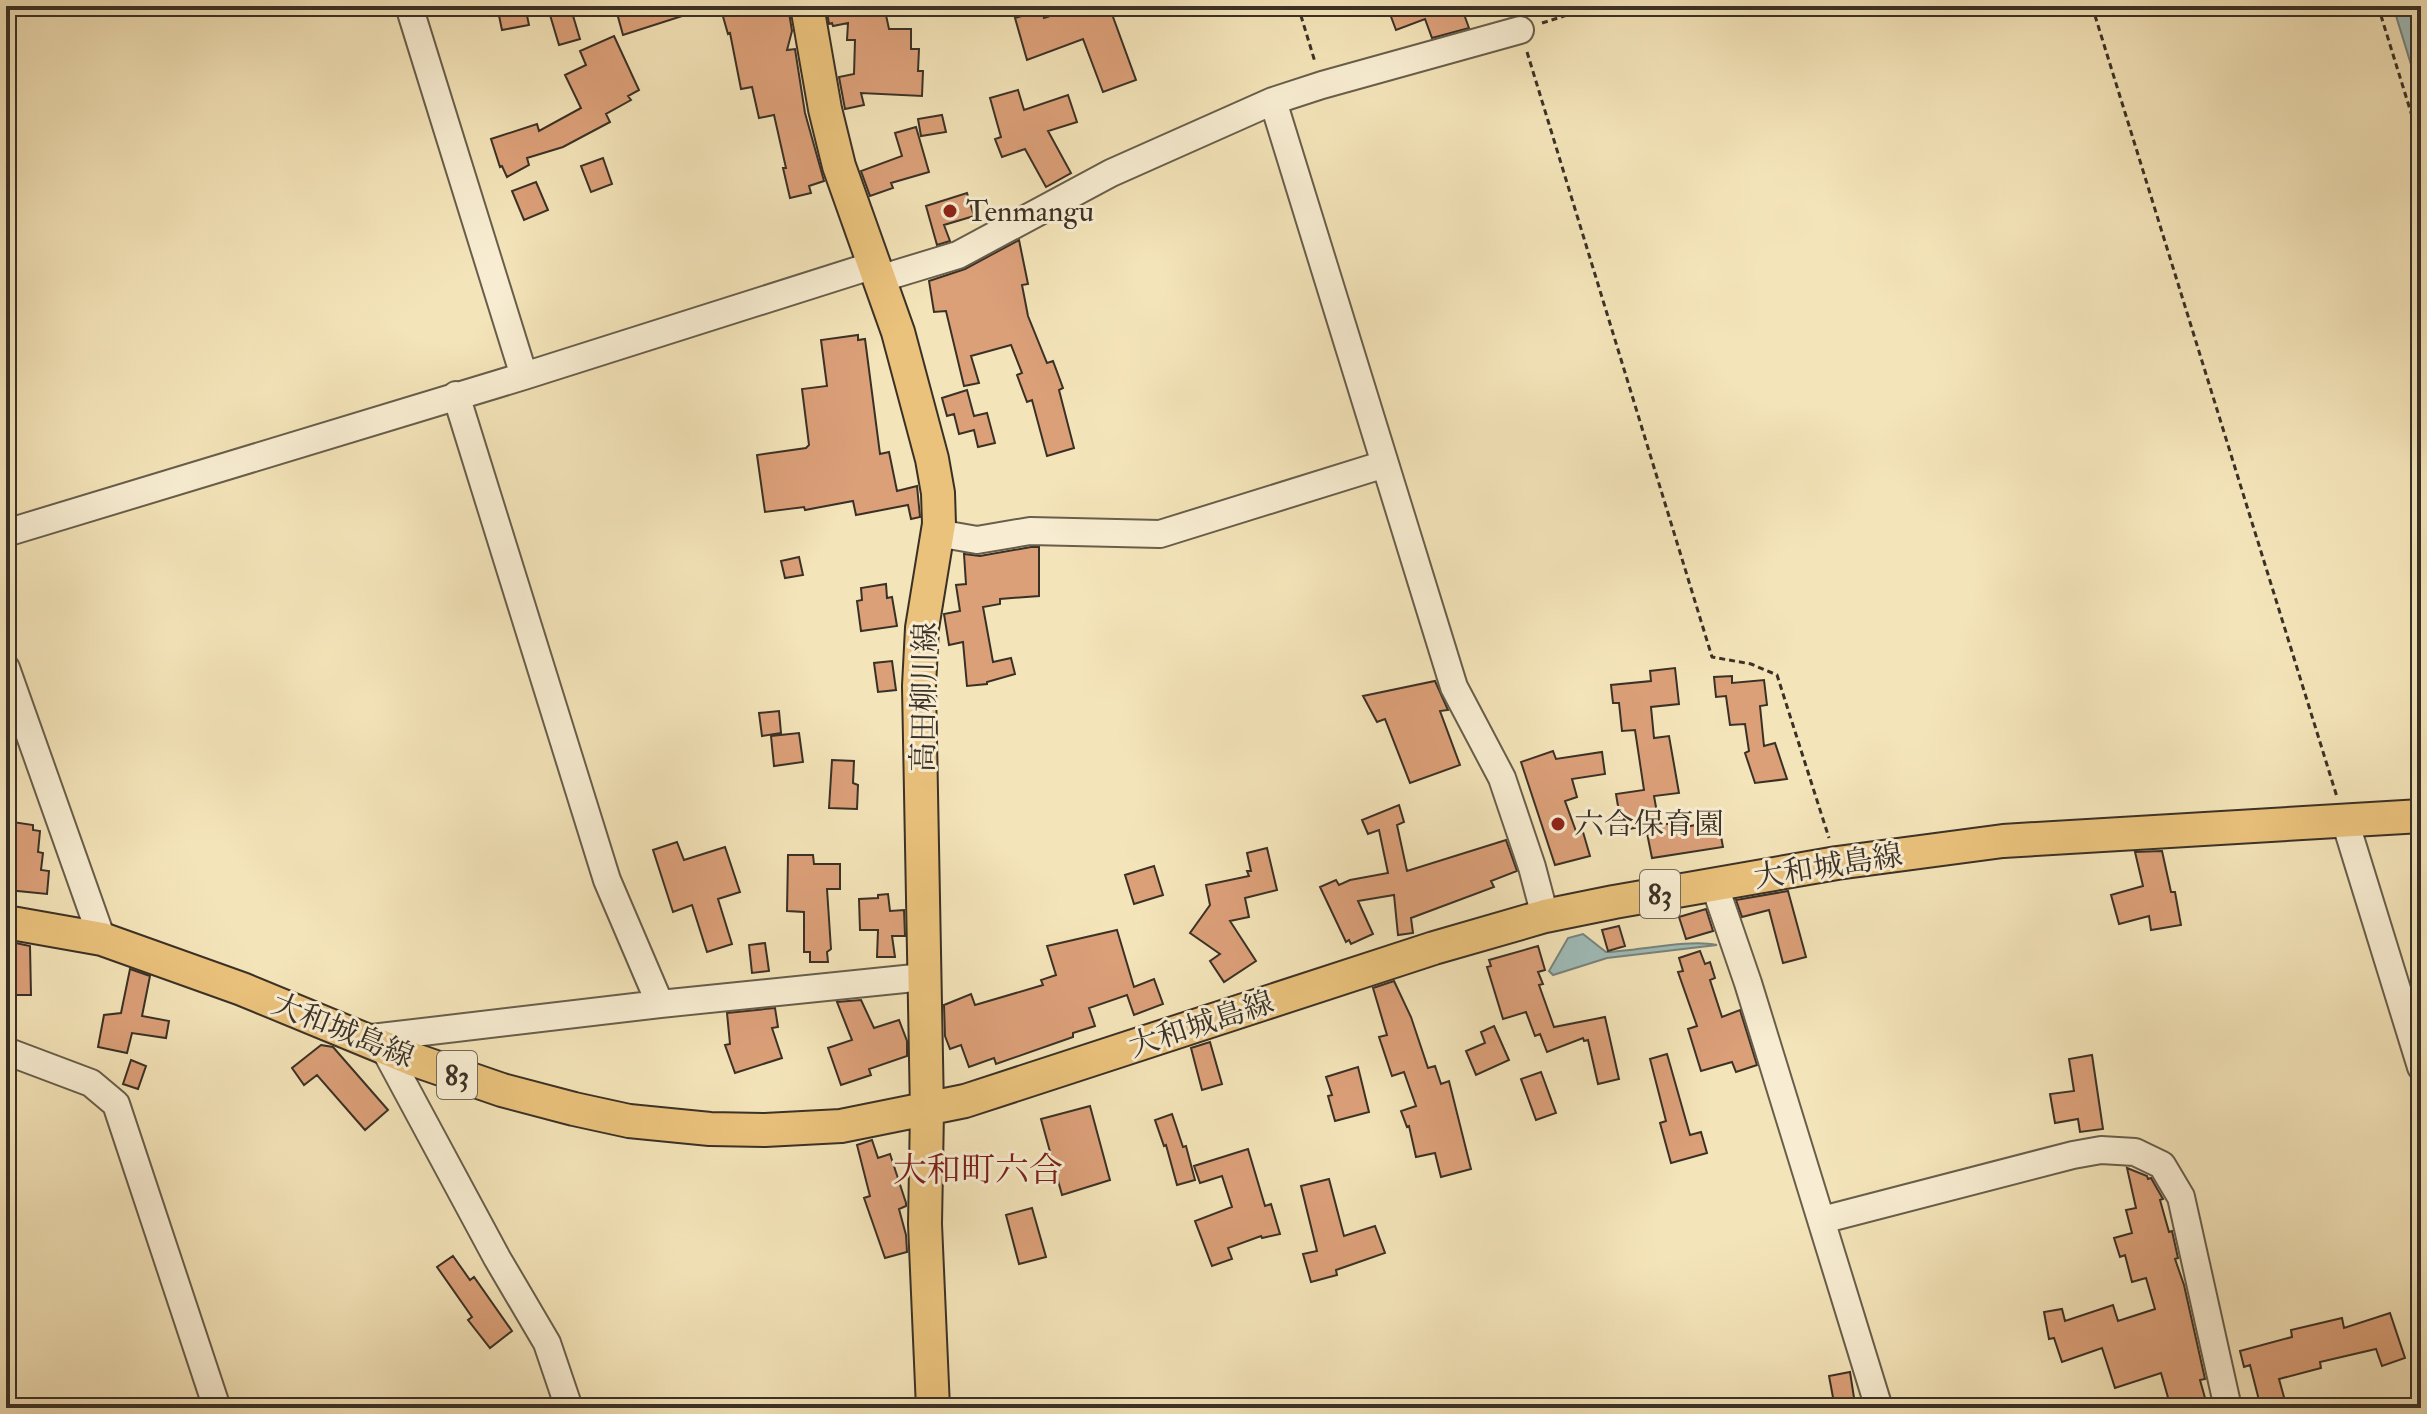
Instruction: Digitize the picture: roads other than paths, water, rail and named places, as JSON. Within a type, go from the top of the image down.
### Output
[{"type":"main road","name":"高田柳川線","points":[[807,6],[825,109],[839,166],[898,332],[938,493],[937,533],[922,628],[919,686],[927,1111],[925,1224],[933,1408]]},
{"type":"main road","name":"大和城島線","points":[[6,922],[102,939],[242,989],[373,1043],[502,1090],[629,1121],[710,1129],[765,1130],[841,1126],[965,1101],[1434,948],[1545,916],[1837,863],[2003,841],[2421,816]]},
{"type":"street","points":[[409,6],[524,376]]},
{"type":"street","points":[[6,533],[456,395],[876,272],[958,255],[1111,173],[1273,101],[1520,30]]},
{"type":"street","points":[[1273,101],[1454,687],[1502,778],[1545,916]]},
{"type":"street","points":[[456,395],[607,880],[660,1004]]},
{"type":"street","points":[[937,533],[977,540],[1030,531],[1160,534],[1385,464]]},
{"type":"street","points":[[6,668],[102,939]]},
{"type":"street","points":[[2345,821],[2421,1067]]},
{"type":"street","points":[[1714,884],[1879,1408]]},
{"type":"street","points":[[569,1408],[547,1343],[373,1043],[660,1004],[924,977]]},
{"type":"street","points":[[6,1051],[91,1083],[116,1104],[217,1408]]},
{"type":"street","points":[[1822,1220],[2073,1155],[2101,1150],[2135,1152],[2162,1165],[2181,1197],[2228,1408]]},
{"type":"water","points":[[2393,6],[2421,6],[2421,97]]},
{"type":"water","points":[[1583,934],[1606,952],[1678,944],[1717,945],[1607,958],[1553,975],[1549,971],[1568,938]]},
{"type":"place","name":"Tenmangu","points":[[950,211]]},
{"type":"place","name":"六合保育園","points":[[1558,824]]},
{"type":"district","name":"大和町六合","points":[[978,1169]]}]
